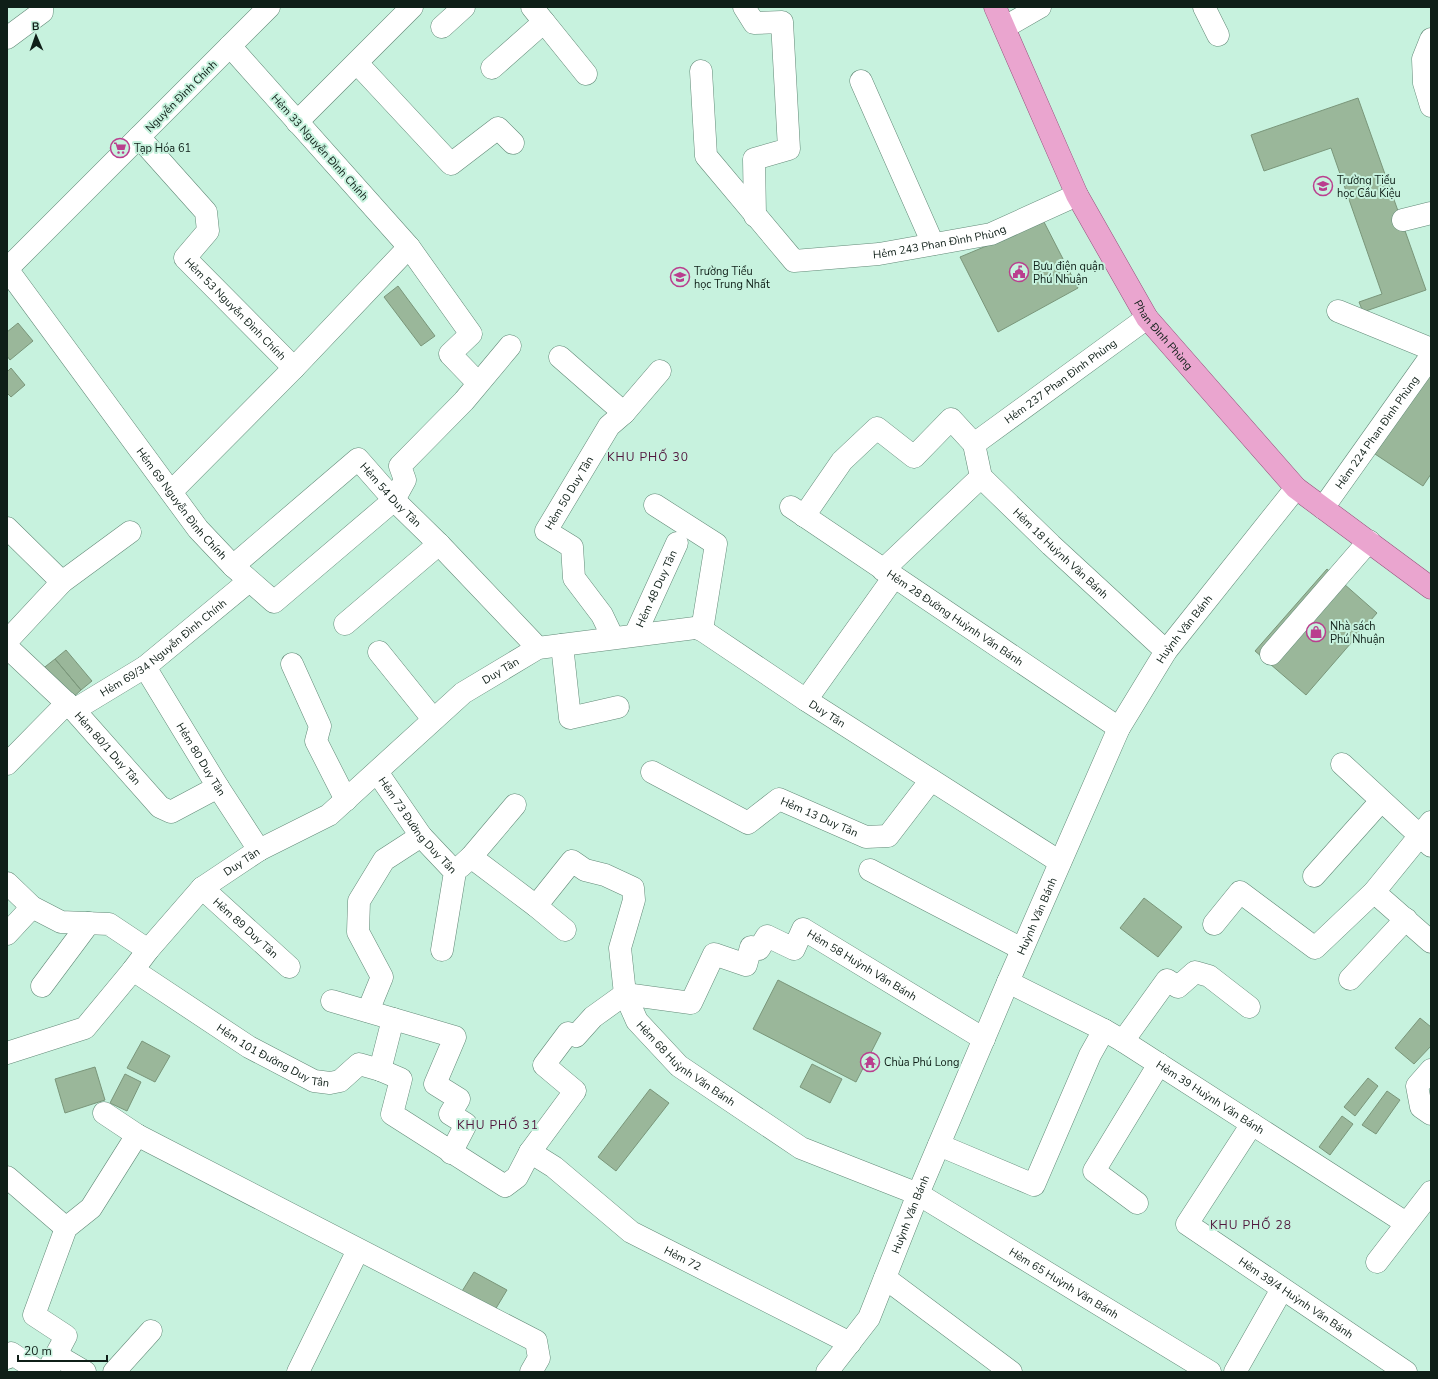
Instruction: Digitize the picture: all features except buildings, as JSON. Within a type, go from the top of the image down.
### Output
[{"type":"main road","name":"Phan Đình Phùng","points":[[995,7],[1077,195],[1147,318],[1296,488],[1431,588]]},
{"type":"street","name":"Nguyễn Đình Chính","points":[[7,269],[269,7]]},
{"type":"street","points":[[297,122],[412,7]]},
{"type":"street","points":[[442,27],[464,7]]},
{"type":"street","points":[[744,7],[754,23],[782,22],[789,149],[754,159],[755,216]]},
{"type":"street","points":[[1005,27],[1040,7]]},
{"type":"street","points":[[1204,7],[1218,35]]},
{"type":"street","points":[[7,38],[42,10]]},
{"type":"street","points":[[492,68],[538,15],[586,74]]},
{"type":"street","points":[[1431,39],[1423,59],[1431,106]]},
{"type":"street","name":"Hẻm 33 Nguyễn Đình Chính","points":[[230,46],[409,247],[471,334],[450,354],[478,383]]},
{"type":"street","points":[[357,62],[451,164],[498,128],[512,143]]},
{"type":"street","points":[[701,71],[706,156],[755,216]]},
{"type":"street","points":[[860,81],[933,244]]},
{"type":"street","name":"Hẻm 53 Nguyễn Đình Chính","points":[[139,137],[206,212],[208,231],[185,258],[294,368]]},
{"type":"street","name":"Hẻm 243 Phan Đình Phùng","points":[[755,216],[794,261],[879,254],[991,234],[1077,195]]},
{"type":"street","points":[[1403,220],[1431,213]]},
{"type":"street","points":[[171,492],[294,368],[409,247]]},
{"type":"street","name":"Hẻm 69 Nguyễn Đình Chính","points":[[7,269],[198,529],[233,566],[274,602],[394,500]]},
{"type":"street","points":[[1338,311],[1431,349]]},
{"type":"street","name":"Hẻm 237 Phan Đình Phùng","points":[[974,444],[1147,318]]},
{"type":"street","points":[[394,500],[405,480],[400,466],[464,401],[510,346]]},
{"type":"street","name":"Hẻm 224 Phan Đình Phùng","points":[[1323,508],[1431,356]]},
{"type":"street","points":[[560,357],[624,413]]},
{"type":"street","name":"Hẻm 50 Duy Tân","points":[[613,638],[602,615],[574,578],[572,547],[546,530],[609,426],[624,413],[660,371]]},
{"type":"street","name":"Hẻm 28 Đường Huỳnh Văn Bánh","points":[[974,444],[951,419],[914,457],[878,428],[842,461],[797,512],[1120,728]]},
{"type":"street","points":[[806,700],[888,573],[981,477],[974,444]]},
{"type":"street","name":"Hẻm 54 Duy Tân","points":[[233,566],[358,459],[394,500],[439,544],[538,648]]},
{"type":"street","name":"Hẻm 18 Huỳnh Văn Bánh","points":[[981,477],[1051,545],[1166,651]]},
{"type":"street","name":"Huỳnh Văn Bánh","points":[[827,1372],[869,1318],[918,1194],[1022,949],[1120,728],[1166,651],[1296,488]]},
{"type":"street","points":[[654,505],[716,544],[702,630]]},
{"type":"street","points":[[7,528],[62,582]]},
{"type":"street","points":[[7,641],[62,582],[130,532]]},
{"type":"street","points":[[1271,654],[1369,542]]},
{"type":"street","name":"Hẻm 48 Duy Tân","points":[[635,635],[677,543]]},
{"type":"street","points":[[345,624],[439,544]]},
{"type":"street","name":"Hẻm 69/34 Nguyễn Đình Chính","points":[[7,764],[70,706],[145,668],[249,581]]},
{"type":"street","name":"Duy Tân","points":[[7,1053],[85,1028],[148,950],[202,888],[259,850],[329,815],[462,693],[538,648],[695,628],[702,630],[806,700],[1060,862]]},
{"type":"street","points":[[562,645],[570,718],[618,707]]},
{"type":"street","name":"Hẻm 80/1 Duy Tân","points":[[7,647],[70,706],[160,807],[171,812],[218,787]]},
{"type":"street","points":[[379,652],[433,719]]},
{"type":"street","points":[[292,664],[320,726],[316,741],[346,800]]},
{"type":"street","name":"Hẻm 80 Duy Tân","points":[[145,668],[218,787],[259,850]]},
{"type":"street","points":[[1214,924],[1240,892],[1315,948],[1374,892],[1427,835],[1381,801],[1342,764]]},
{"type":"street","name":"Hẻm 73 Đường Duy Tân","points":[[377,772],[420,836],[463,865],[536,906],[565,930]]},
{"type":"street","name":"Hẻm 13 Duy Tân","points":[[652,772],[748,823],[779,799],[866,837],[888,836],[931,780]]},
{"type":"street","points":[[1314,876],[1381,801]]},
{"type":"street","points":[[463,865],[515,805]]},
{"type":"street","points":[[368,1011],[382,977],[358,932],[359,902],[384,860],[420,836]]},
{"type":"street","name":"Hẻm 68 Huỳnh Văn Bánh","points":[[536,906],[572,861],[585,870],[605,875],[633,888],[634,900],[620,948],[625,994],[637,1021],[679,1066],[801,1148],[918,1194]]},
{"type":"street","name":"Hẻm 73 Đường Duy Tân","points":[[442,950],[463,865]]},
{"type":"street","points":[[870,870],[1022,949]]},
{"type":"street","points":[[7,883],[32,906],[61,922],[109,924],[148,950]]},
{"type":"street","name":"Hẻm 89 Duy Tân","points":[[202,888],[288,967]]},
{"type":"street","points":[[1374,892],[1431,942]]},
{"type":"street","points":[[7,934],[32,906]]},
{"type":"street","points":[[1350,979],[1406,919]]},
{"type":"street","points":[[42,986],[89,923]]},
{"type":"street","name":"Hẻm 58 Huỳnh Văn Bánh","points":[[625,994],[691,1003],[714,954],[746,965],[751,947],[759,949],[767,936],[794,950],[803,929],[984,1039]]},
{"type":"street","name":"Hẻm 101 Đường Duy Tân","points":[[133,970],[249,1047],[314,1081],[330,1083],[340,1081],[359,1064],[380,1070],[401,1079],[392,1114],[505,1186],[517,1177],[530,1152]]},
{"type":"street","points":[[1123,1041],[1167,980],[1178,986],[1195,972],[1209,976],[1249,1007]]},
{"type":"street","name":"Hẻm 39 Huỳnh Văn Bánh","points":[[1008,982],[1123,1041],[1406,1223]]},
{"type":"street","points":[[530,1152],[575,1091],[544,1066],[568,1033],[576,1036],[593,1017],[625,994]]},
{"type":"street","points":[[332,1001],[455,1037],[436,1084],[459,1099],[450,1114],[466,1124],[452,1153]]},
{"type":"street","points":[[380,1070],[394,1019]]},
{"type":"street","points":[[939,1145],[1034,1185],[1090,1055],[1104,1030]]},
{"type":"street","points":[[1138,1203],[1094,1171],[1159,1064]]},
{"type":"street","points":[[1431,1070],[1417,1086],[1421,1107],[1431,1114]]},
{"type":"street","points":[[104,1113],[138,1134],[358,1250],[536,1341],[538,1358],[531,1372]]},
{"type":"street","name":"Hẻm 39/4 Huỳnh Văn Bánh","points":[[1252,1124],[1187,1224],[1406,1372]]},
{"type":"street","points":[[85,1372],[51,1364],[66,1336],[34,1316],[66,1228],[91,1208],[138,1134]]},
{"type":"street","name":"Hẻm 72","points":[[530,1152],[554,1166],[631,1232],[850,1343]]},
{"type":"street","points":[[7,1177],[66,1228]]},
{"type":"street","points":[[1377,1262],[1431,1192]]},
{"type":"street","name":"Hẻm 65 Huỳnh Văn Bánh","points":[[918,1194],[1210,1372]]},
{"type":"street","points":[[298,1372],[358,1250]]},
{"type":"street","points":[[885,1278],[1011,1372]]},
{"type":"street","points":[[1235,1372],[1282,1289]]},
{"type":"street","points":[[114,1372],[151,1331]]},
{"type":"street","points":[[7,1358],[12,1354],[40,1372]]},
{"type":"place","name":"Tạp Hóa 61","points":[[120,148]]},
{"type":"place","name":"Trường Tiểu học Cầu Kiệu","points":[[1323,186]]},
{"type":"place","name":"Bưu điện quận Phú Nhuận","points":[[1019,272]]},
{"type":"place","name":"Trường Tiểu học Trung Nhất","points":[[680,277]]},
{"type":"place","name":"Nhà sách Phú Nhuận","points":[[1316,632]]},
{"type":"place","name":"Chùa Phú Long","points":[[870,1062]]},
{"type":"district","name":"KHU PHỐ 30","points":[[648,457]]},
{"type":"district","name":"KHU PHỐ 31","points":[[498,1125]]},
{"type":"district","name":"KHU PHỐ 28","points":[[1251,1225]]}]
